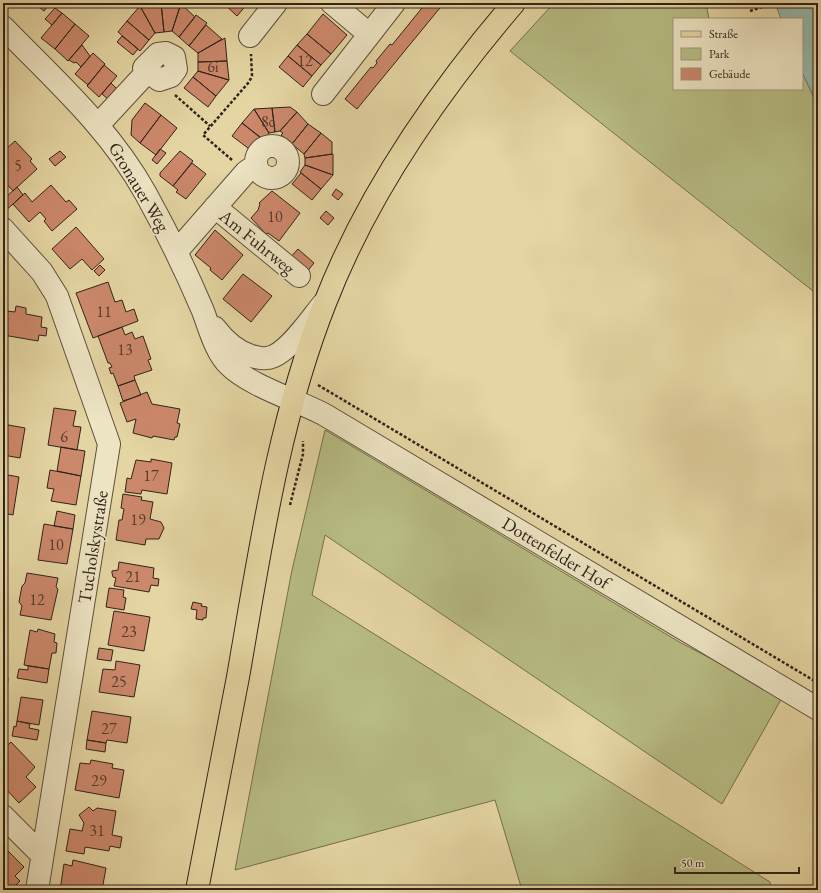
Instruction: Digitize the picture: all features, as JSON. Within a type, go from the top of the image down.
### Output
[{"type":"main road","points":[[197,890],[266,518],[293,399],[325,302],[367,213],[410,140],[453,78],[514,3]]},
{"type":"street","points":[[250,36],[276,3]]},
{"type":"street","points":[[332,3],[368,34]]},
{"type":"street","points":[[323,94],[368,34],[394,3]]},
{"type":"street","name":"Gronauer Weg","points":[[3,27],[98,125],[126,160],[176,252],[203,311],[215,342],[227,364],[244,377],[293,399]]},
{"type":"street","points":[[98,125],[154,76]]},
{"type":"street","name":"Am Fuhrweg","points":[[176,252],[215,207],[251,169]]},
{"type":"street","name":"Am Fuhrweg","points":[[215,207],[299,276]]},
{"type":"street","name":"Tucholskystraße","points":[[3,229],[42,272],[57,296],[108,444],[37,890]]},
{"type":"street","name":"Gronauer Weg","points":[[203,311],[221,335],[234,348],[246,354],[267,358],[280,354],[289,346],[325,302]]},
{"type":"street","name":"Dottenfelder Hof","points":[[293,399],[325,415],[818,709]]},
{"type":"street","points":[[3,816],[42,855]]},
{"type":"path","points":[[750,11],[774,3]]},
{"type":"path","points":[[250,36],[252,76],[249,82],[203,135],[251,169]]},
{"type":"path","points":[[154,76],[210,126]]},
{"type":"path","points":[[319,378],[317,384],[336,396],[818,683]]},
{"type":"green space","points":[[554,3],[706,3],[709,18],[673,18],[673,90],[803,90],[803,74],[818,106],[818,295],[510,51]]},
{"type":"green space","points":[[325,430],[681,643],[783,696],[722,804],[325,535],[312,595],[770,882],[771,890],[522,890],[495,800],[235,870],[292,570]]},
{"type":"shaded area","points":[[775,3],[815,3],[818,10],[818,106],[803,74],[803,18],[781,18]]},
{"type":"building","points":[[34,3],[50,3],[44,11]]},
{"type":"building","points":[[161,3],[181,3],[172,31],[164,32]]},
{"type":"building","points":[[161,3],[164,32],[155,33],[140,6]]},
{"type":"building","points":[[223,3],[248,3],[237,16]]},
{"type":"building","points":[[426,3],[444,3],[357,109],[345,99],[371,67],[373,68],[377,63],[376,61],[390,44],[392,45]]},
{"type":"building","points":[[181,4],[195,17],[179,37],[172,31]]},
{"type":"building","points":[[140,6],[155,33],[149,40],[127,21]]},
{"type":"building","points":[[55,8],[62,13],[52,25],[45,19]]},
{"type":"building","points":[[62,13],[75,24],[55,49],[41,38]]},
{"type":"building","points":[[323,14],[347,35],[331,54],[307,34]]},
{"type":"building","points":[[196,15],[207,23],[189,46],[179,37]]},
{"type":"building","points":[[127,21],[149,40],[140,51],[118,32]]},
{"type":"building","points":[[75,24],[89,36],[68,61],[55,49]]},
{"type":"building","points":[[206,25],[222,39],[198,53],[189,46]]},
{"type":"building","points":[[307,34],[331,54],[321,65],[297,45]]},
{"type":"building","points":[[122,36],[138,49],[133,55],[117,42]]},
{"type":"building","points":[[225,38],[227,61],[198,62],[198,53]]},
{"type":"building","points":[[82,45],[90,56],[81,67],[76,62],[74,63],[69,60]]},
{"type":"building","points":[[297,45],[321,65],[312,76],[288,56]]},
{"type":"building","points":[[93,53],[105,64],[88,85],[75,74]]},
{"type":"building","points":[[288,56],[312,76],[303,87],[279,67]]},
{"type":"building","points":[[227,61],[229,80],[198,71],[198,62]]},
{"type":"building","points":[[104,65],[117,76],[99,97],[87,86]]},
{"type":"building","points":[[198,71],[229,80],[216,96],[193,77]]},
{"type":"building","points":[[193,77],[216,96],[208,107],[184,88]]},
{"type":"building","points":[[111,83],[117,89],[108,99],[102,94]]},
{"type":"building","points":[[145,103],[161,115],[140,143],[131,135],[132,120]]},
{"type":"building","points":[[290,107],[297,112],[280,131],[275,132],[272,108]]},
{"type":"building","points":[[272,108],[275,132],[269,133],[254,109]]},
{"type":"building","points":[[254,109],[269,133],[264,140],[242,123]]},
{"type":"building","points":[[297,112],[308,124],[292,144],[281,135],[283,133],[280,131]]},
{"type":"building","points":[[161,115],[177,128],[156,155],[140,143]]},
{"type":"building","points":[[242,123],[262,139],[252,151],[232,136]]},
{"type":"building","points":[[308,124],[321,133],[304,154],[292,144]]},
{"type":"building","points":[[321,133],[332,142],[332,154],[305,158],[304,154]]},
{"type":"building","points":[[15,141],[32,159],[30,161],[37,169],[13,191],[3,180],[3,147],[5,150]]},
{"type":"building","points":[[160,149],[166,153],[157,164],[152,160]]},
{"type":"building","points":[[60,151],[66,157],[55,166],[49,159]]},
{"type":"building","points":[[180,151],[193,161],[173,186],[160,176],[160,173]]},
{"type":"building","points":[[333,154],[333,175],[305,165],[305,158]]},
{"type":"building","points":[[192,163],[206,174],[186,199],[176,192],[178,190],[173,186]]},
{"type":"building","points":[[305,165],[333,175],[321,189],[300,172]]},
{"type":"building","points":[[301,173],[321,189],[312,200],[292,184]]},
{"type":"building","points":[[51,185],[66,202],[69,200],[77,209],[52,231],[44,221],[46,219],[40,212],[29,222],[13,204],[25,193],[32,202]]},
{"type":"building","points":[[17,187],[23,195],[4,212],[3,195],[6,197]]},
{"type":"building","points":[[336,189],[343,194],[338,200],[332,195]]},
{"type":"building","points":[[272,191],[300,213],[279,241],[268,233],[266,234],[251,218],[258,210],[259,203]]},
{"type":"building","points":[[326,211],[334,218],[328,225],[320,218]]},
{"type":"building","points":[[76,227],[104,259],[92,270],[82,259],[70,269],[52,249]]},
{"type":"building","points":[[215,230],[243,255],[222,280],[210,270],[211,268],[195,255]]},
{"type":"building","points":[[298,249],[314,263],[306,273],[289,259]]},
{"type":"building","points":[[100,265],[105,270],[99,276],[94,271]]},
{"type":"building","points":[[243,274],[272,296],[251,322],[223,299]]},
{"type":"building","points":[[108,282],[115,302],[122,300],[126,312],[134,309],[138,321],[93,338],[76,293]]},
{"type":"building","points":[[16,306],[26,308],[26,314],[42,317],[41,327],[47,328],[46,336],[39,335],[38,341],[3,335],[7,311],[15,312]]},
{"type":"building","points":[[122,327],[125,335],[132,332],[135,339],[143,336],[151,359],[148,360],[152,370],[134,376],[135,380],[118,386],[113,373],[111,374],[109,368],[112,367],[110,363],[108,363],[98,336]]},
{"type":"building","points":[[135,380],[141,395],[123,401],[118,386]]},
{"type":"building","points":[[147,392],[152,404],[180,409],[177,423],[180,424],[177,437],[175,437],[174,440],[153,436],[152,438],[133,433],[136,419],[127,422],[120,403]]},
{"type":"building","points":[[54,408],[76,411],[73,426],[81,427],[77,450],[48,445]]},
{"type":"building","points":[[3,424],[25,428],[20,458],[3,455]]},
{"type":"building","points":[[61,447],[85,451],[81,476],[57,471]]},
{"type":"building","points":[[151,459],[172,463],[167,494],[142,490],[141,494],[125,492],[127,478],[131,479],[136,460],[151,462]]},
{"type":"building","points":[[50,470],[81,476],[76,505],[51,501],[54,489],[47,488]]},
{"type":"building","points":[[3,474],[19,477],[13,515],[3,513]]},
{"type":"building","points":[[123,494],[142,497],[141,500],[153,502],[150,519],[161,522],[164,528],[159,539],[146,539],[145,545],[116,540],[119,520],[122,520],[124,509],[121,508]]},
{"type":"building","points":[[57,511],[75,515],[73,529],[54,526]]},
{"type":"building","points":[[44,524],[73,529],[67,564],[38,560]]},
{"type":"building","points":[[119,562],[154,568],[153,578],[159,579],[158,586],[151,585],[149,592],[114,586],[116,578],[113,577],[112,571],[118,570]]},
{"type":"building","points":[[27,573],[58,578],[56,587],[58,589],[51,620],[20,615],[22,606],[19,602],[22,586],[25,583]]},
{"type":"building","points":[[109,588],[124,590],[123,597],[126,598],[124,610],[106,607]]},
{"type":"building","points":[[193,602],[207,607],[206,618],[203,618],[203,620],[196,619],[197,610],[191,609]]},
{"type":"building","points":[[114,611],[150,617],[144,651],[108,645]]},
{"type":"building","points":[[38,629],[55,634],[54,642],[57,643],[56,653],[52,653],[49,669],[24,665],[30,630],[37,632]]},
{"type":"building","points":[[99,648],[113,650],[111,661],[97,659]]},
{"type":"building","points":[[116,661],[140,665],[134,697],[99,692],[103,669],[115,670]]},
{"type":"building","points":[[28,666],[49,669],[47,683],[17,678],[19,669],[28,670]]},
{"type":"building","points":[[3,677],[8,678],[7,688],[3,687]]},
{"type":"building","points":[[21,697],[43,700],[39,725],[17,721]]},
{"type":"building","points":[[92,711],[131,717],[127,743],[107,740],[106,743],[87,740]]},
{"type":"building","points":[[17,721],[30,724],[29,728],[39,730],[37,740],[12,736],[14,726],[16,727]]},
{"type":"building","points":[[87,740],[106,743],[105,752],[86,749]]},
{"type":"building","points":[[11,742],[35,767],[26,777],[36,787],[19,803],[3,786],[3,749]]},
{"type":"building","points":[[91,760],[113,764],[112,768],[124,770],[119,798],[75,790],[80,763],[90,764]]},
{"type":"building","points":[[89,807],[93,811],[97,808],[116,811],[112,835],[122,837],[120,848],[110,846],[109,851],[85,847],[84,854],[66,851],[70,829],[82,831],[84,823],[79,815]]},
{"type":"building","points":[[3,846],[24,867],[15,876],[20,881],[11,890],[3,890]]},
{"type":"building","points":[[73,860],[106,868],[102,890],[60,890],[64,864],[72,866]]},
{"type":"building","points":[[818,875],[818,886],[813,878]]}]
